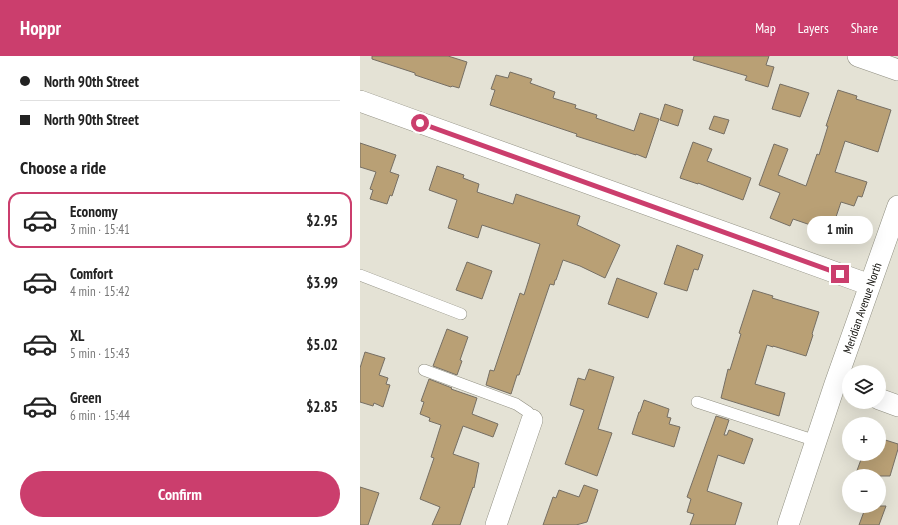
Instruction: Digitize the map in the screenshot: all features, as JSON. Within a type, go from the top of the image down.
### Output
[{"type":"street","points":[[858,56],[898,70]]},
{"type":"street","points":[[360,101],[870,285]]},
{"type":"street","name":"Meridian Avenue North","points":[[848,365],[870,285],[898,206]]},
{"type":"street","name":"Meridian Avenue North","points":[[788,525],[816,442],[842,386]]},
{"type":"street","points":[[886,402],[898,406]]},
{"type":"street","points":[[496,525],[532,420]]},
{"type":"lane","points":[[360,275],[461,314]]},
{"type":"lane","points":[[424,370],[516,404],[528,412],[532,420]]},
{"type":"lane","points":[[697,402],[816,442]]},
{"type":"building","points":[[372,56],[448,56],[467,62],[459,88],[451,87],[415,75],[415,73],[372,59]]},
{"type":"building","points":[[694,56],[769,56],[766,65],[774,67],[768,87],[745,80],[747,76],[693,60]]},
{"type":"building","points":[[510,72],[532,79],[530,83],[555,92],[553,98],[576,105],[575,108],[597,115],[596,118],[634,131],[640,113],[659,119],[646,158],[576,136],[577,134],[490,105],[495,90],[491,89],[496,75],[508,78]]},
{"type":"building","points":[[780,84],[809,93],[800,117],[772,109]]},
{"type":"building","points":[[838,90],[857,96],[856,99],[891,110],[878,152],[845,141],[835,172],[867,182],[862,197],[858,196],[854,206],[841,202],[831,232],[793,219],[790,226],[770,218],[780,193],[759,185],[774,144],[788,149],[778,175],[806,186],[817,154],[819,155],[828,126],[826,126]]},
{"type":"building","points":[[665,104],[683,110],[678,126],[660,120]]},
{"type":"building","points":[[714,116],[729,120],[724,134],[709,129]]},
{"type":"building","points":[[693,142],[712,149],[707,161],[751,178],[743,200],[698,183],[680,178]]},
{"type":"building","points":[[360,143],[396,155],[390,172],[399,175],[392,196],[390,195],[387,204],[370,199],[373,190],[370,189],[376,172],[360,167]]},
{"type":"building","points":[[437,166],[464,175],[463,178],[479,184],[477,192],[513,204],[516,194],[580,216],[577,225],[620,245],[605,278],[563,260],[554,285],[550,284],[511,394],[486,385],[490,370],[494,371],[520,293],[524,295],[540,244],[482,225],[478,238],[448,228],[457,200],[429,190]]},
{"type":"building","points":[[677,245],[703,255],[698,270],[694,269],[687,291],[664,284]]},
{"type":"building","points":[[467,262],[492,271],[482,299],[456,290]]},
{"type":"building","points":[[617,278],[657,293],[648,318],[608,304]]},
{"type":"building","points":[[753,290],[773,296],[772,298],[819,312],[806,356],[767,345],[755,384],[785,393],[779,416],[721,398],[728,369],[730,370],[741,334],[739,333]]},
{"type":"building","points":[[447,329],[468,337],[460,360],[462,361],[457,375],[433,366]]},
{"type":"building","points":[[365,352],[385,358],[379,375],[388,378],[386,384],[390,385],[383,407],[374,403],[373,406],[360,402],[360,368]]},
{"type":"building","points":[[589,369],[614,377],[598,429],[612,433],[597,476],[565,464],[584,410],[570,405],[578,378],[585,380]]},
{"type":"building","points":[[429,379],[452,388],[451,389],[477,398],[472,414],[498,424],[493,437],[463,426],[453,454],[479,463],[474,488],[473,487],[460,525],[432,525],[440,507],[420,499],[434,458],[431,457],[441,425],[429,421],[430,418],[420,414],[424,402],[421,401]]},
{"type":"building","points":[[644,400],[669,409],[667,417],[671,418],[669,424],[680,427],[674,447],[632,434]]},
{"type":"building","points":[[716,416],[729,420],[724,435],[727,435],[729,430],[753,439],[744,464],[718,455],[707,491],[742,503],[735,525],[690,525],[694,514],[687,512],[691,499],[687,497]]},
{"type":"building","points":[[886,440],[898,444],[898,449],[890,476],[886,476],[886,469],[858,469],[860,461],[886,461]]},
{"type":"building","points":[[584,485],[598,490],[587,522],[576,525],[543,525],[553,497],[556,498],[559,490],[579,497]]},
{"type":"building","points":[[360,487],[379,493],[368,525],[360,525]]},
{"type":"building","points":[[863,513],[883,513],[879,525],[859,525]]},
{"type":"route","points":[[420,123],[840,274]]}]
